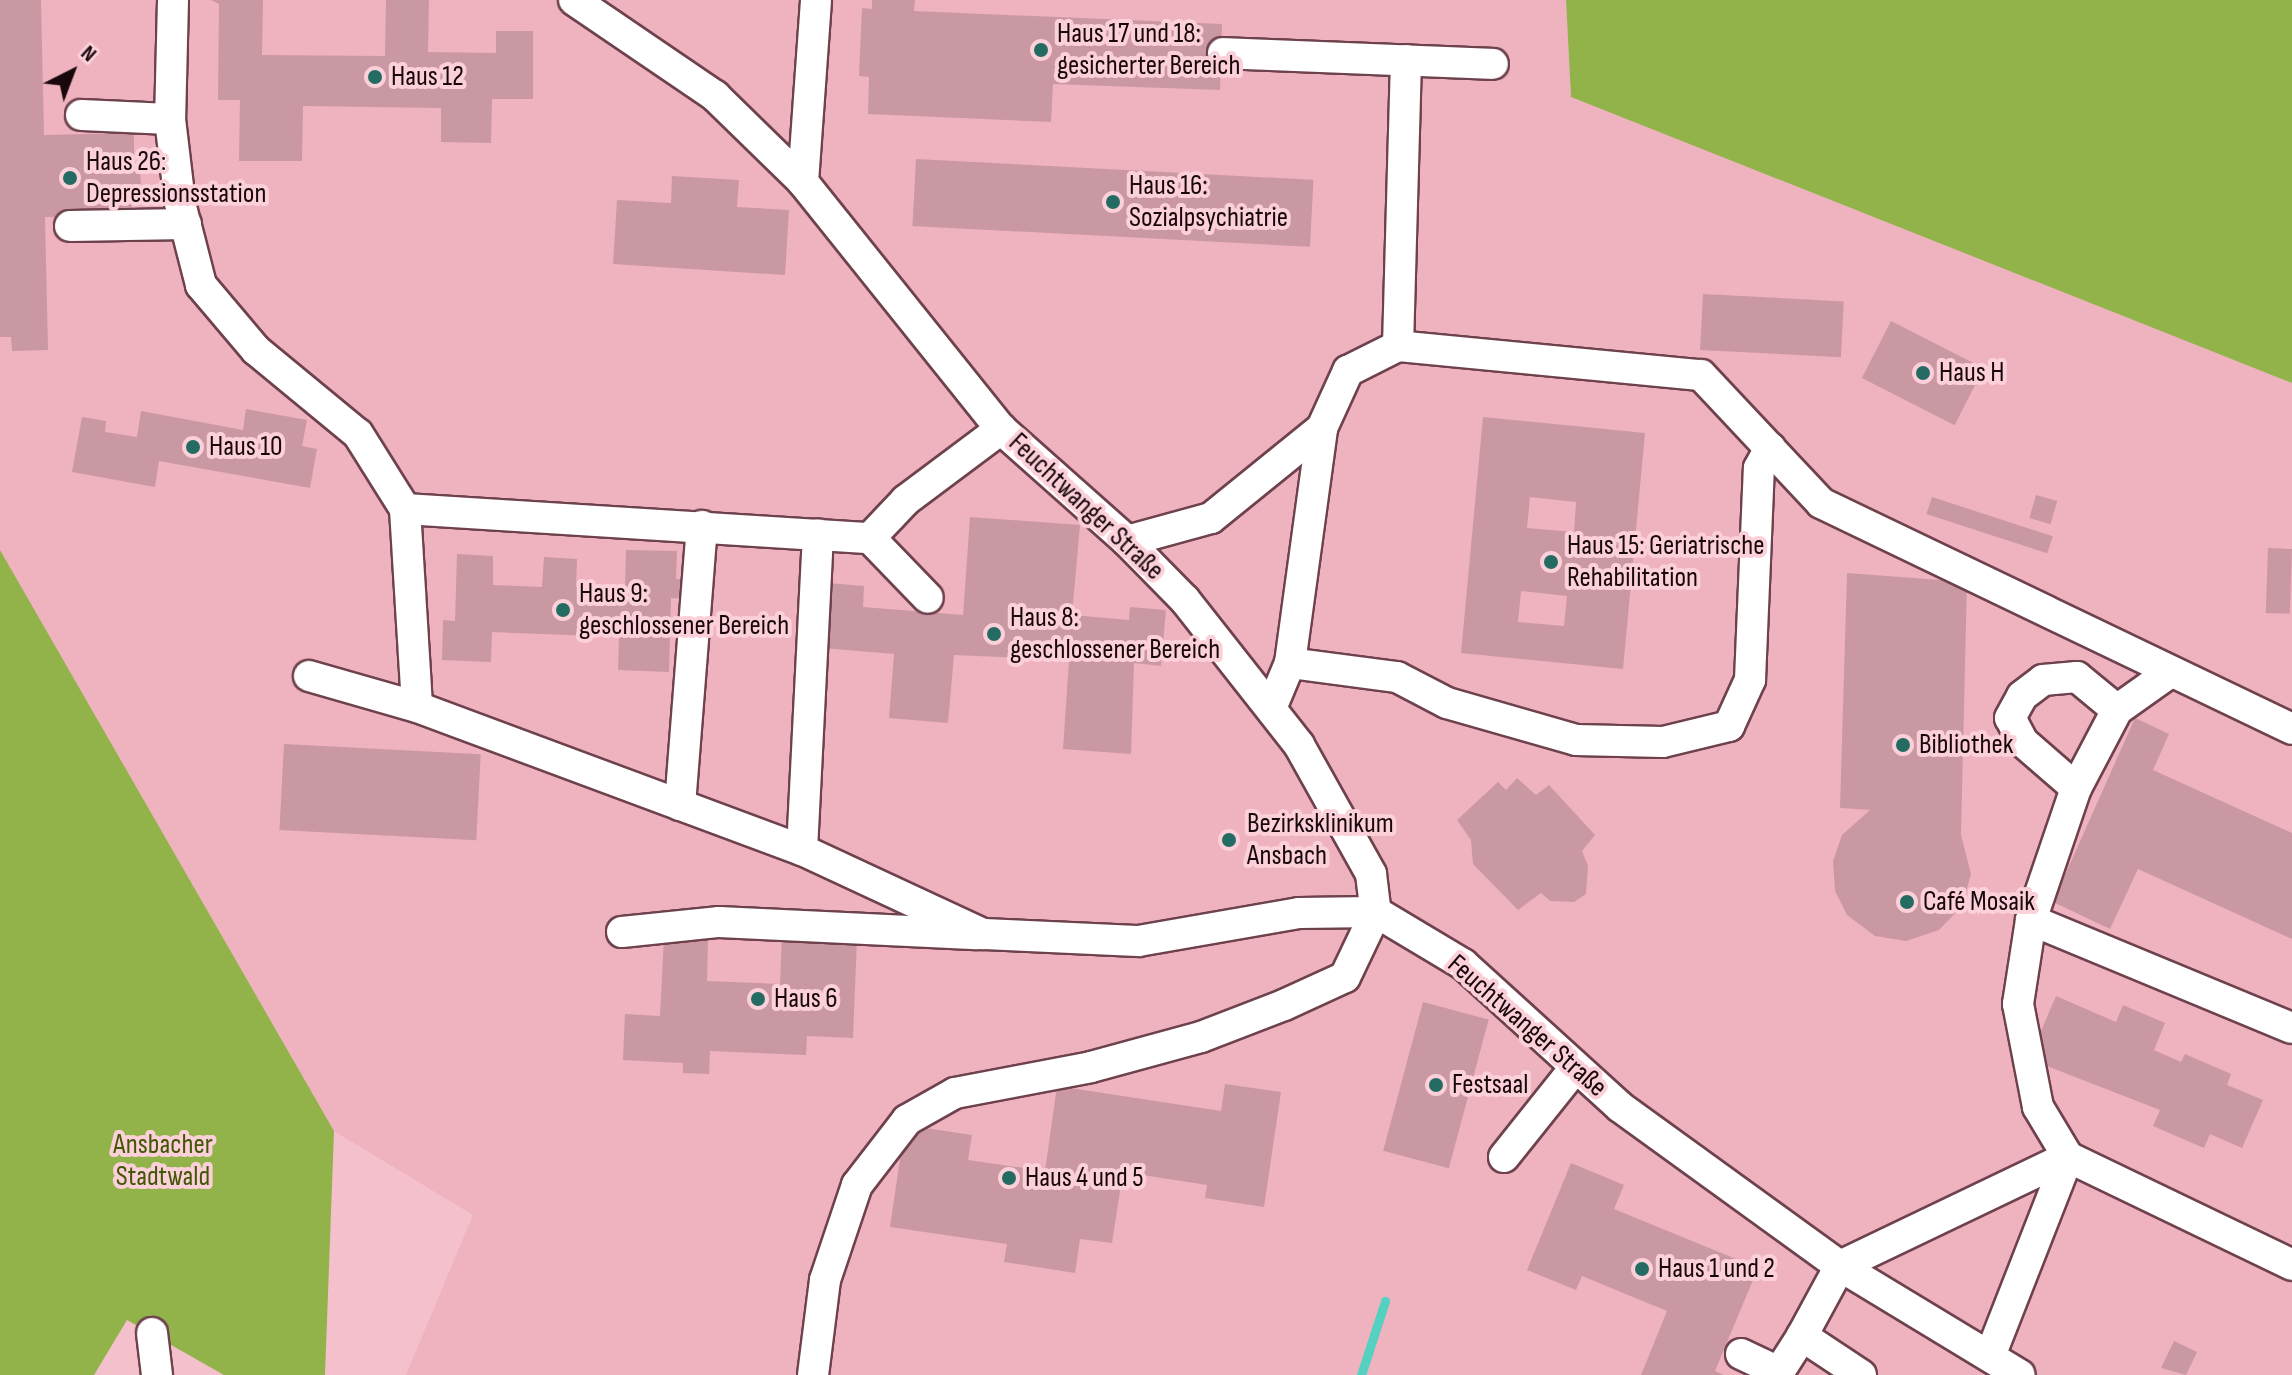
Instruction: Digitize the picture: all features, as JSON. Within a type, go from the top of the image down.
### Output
[{"type":"street","points":[[173,0],[170,119],[186,224],[201,285],[256,350],[358,434],[405,509],[417,707]]},
{"type":"street","name":"Feuchtwanger Straße","points":[[574,0],[715,96],[803,182],[1001,429],[1127,541],[1185,600],[1272,706],[1371,874],[1376,912],[1463,964],[1575,1068],[1840,1266],[2020,1375]]},
{"type":"street","points":[[803,182],[816,0]]},
{"type":"street","points":[[1223,53],[1493,64]]},
{"type":"street","points":[[1398,346],[1406,60]]},
{"type":"street","points":[[81,115],[170,119]]},
{"type":"street","points":[[70,226],[186,224]]},
{"type":"street","points":[[1272,706],[1290,663],[1322,428],[1348,371],[1398,346],[1701,375],[1821,503],[2169,673],[2292,729]]},
{"type":"street","points":[[1127,541],[1211,518],[1322,428]]},
{"type":"street","points":[[870,538],[906,500],[1001,429]]},
{"type":"street","points":[[1290,663],[1397,677],[1447,703],[1576,740],[1663,742],[1729,726],[1750,680],[1759,468],[1770,448]]},
{"type":"street","points":[[405,509],[870,538],[928,598]]},
{"type":"street","points":[[680,805],[702,526]]},
{"type":"street","points":[[802,850],[818,534]]},
{"type":"street","points":[[2169,673],[2117,710],[2076,788],[2031,920],[2018,1004],[2038,1107],[2068,1157],[2292,1265]]},
{"type":"street","points":[[309,676],[417,707],[802,850],[983,934]]},
{"type":"street","points":[[2076,788],[2023,742],[2010,718],[2022,696],[2043,680],[2077,677],[2117,710]]},
{"type":"street","points":[[622,932],[719,922],[1138,941],[1299,913],[1376,912],[1345,977],[1284,1005],[1201,1037],[1091,1067],[955,1093],[907,1120],[857,1185],[825,1280],[813,1375]]},
{"type":"street","points":[[2031,920],[2292,1028]]},
{"type":"street","points":[[1504,1157],[1575,1068]]},
{"type":"street","points":[[1741,1354],[1779,1372],[1840,1266],[2068,1157]]},
{"type":"street","points":[[1990,1356],[2068,1157]]},
{"type":"street","points":[[152,1333],[157,1375]]},
{"type":"street","points":[[1802,1336],[1861,1375]]},
{"type":"shaded area","name":"Bezirksklinikum Ansbach","points":[[0,0],[1566,0],[1571,97],[2292,383],[2292,1375],[406,1375],[473,1215],[334,1131],[0,550]]},
{"type":"green space","points":[[1566,0],[2292,0],[2292,383],[1571,97]]},
{"type":"green space","name":"Ansbacher Stadtwald","points":[[0,550],[334,1131],[325,1375],[224,1375],[127,1320],[94,1375],[0,1375]]},
{"type":"building","name":"Haus 26: Depressionsstation","points":[[0,0],[41,0],[44,135],[134,133],[134,171],[140,171],[141,184],[131,185],[132,216],[45,217],[48,350],[12,351],[11,337],[0,337]]},
{"type":"building","name":"Haus 12","points":[[211,0],[263,0],[262,55],[385,56],[386,0],[429,0],[428,52],[496,53],[496,31],[533,31],[533,99],[492,99],[491,143],[441,142],[441,108],[303,106],[302,161],[239,161],[240,100],[218,100],[219,4]]},
{"type":"building","name":"Haus 17 und 18: gesicherter Bereich","points":[[872,0],[915,0],[914,11],[1222,24],[1220,90],[1053,84],[1051,122],[868,114],[869,77],[859,76],[862,8],[872,9]]},
{"type":"building","name":"Haus 16: Sozialpsychiatrie","points":[[916,159],[1313,180],[1310,247],[912,226]]},
{"type":"building","points":[[672,176],[739,180],[737,207],[789,210],[785,275],[613,264],[617,200],[671,203]]},
{"type":"building","points":[[1703,294],[1844,301],[1841,357],[1700,350]]},
{"type":"building","name":"Haus H","points":[[1891,321],[1984,368],[1955,425],[1862,378]]},
{"type":"building","name":"Haus 10","points":[[246,409],[307,420],[302,446],[317,449],[310,488],[159,461],[155,487],[72,472],[82,417],[106,421],[105,432],[137,437],[141,411],[243,430]]},
{"type":"building","name":"Haus 15: Geriatrische Rehabilitation","points":[[1483,417],[1645,433],[1623,669],[1461,653]],"holes":[[[1530,497],[1576,502],[1574,532],[1527,528]],[[1521,591],[1567,596],[1564,626],[1518,622]]]},
{"type":"building","points":[[2036,495],[2057,501],[2051,524],[2029,518]]},
{"type":"building","points":[[1932,497],[2053,536],[2047,553],[1926,514]]},
{"type":"building","name":"Haus 8: geschlossener Bereich","points":[[970,517],[1080,525],[1072,615],[1129,620],[1130,607],[1166,610],[1161,666],[1134,663],[1131,754],[1063,749],[1069,660],[954,655],[948,723],[889,718],[894,654],[823,648],[828,583],[864,586],[863,607],[963,615]]},
{"type":"building","points":[[2268,548],[2292,549],[2290,614],[2266,613]]},
{"type":"building","name":"Haus 9: geschlossener Bereich","points":[[626,550],[677,551],[676,579],[691,579],[690,599],[671,598],[669,672],[618,670],[619,637],[492,632],[491,662],[442,660],[443,620],[455,621],[457,554],[493,556],[493,585],[542,587],[544,557],[577,559],[576,587],[625,588]]},
{"type":"building","points":[[1847,573],[1967,582],[1961,835],[1971,874],[1962,906],[1939,930],[1906,941],[1875,936],[1847,915],[1835,891],[1833,861],[1842,835],[1870,810],[1840,808]]},
{"type":"building","points":[[2135,718],[2169,734],[2153,770],[2292,833],[2292,939],[2138,869],[2110,929],[2053,902]]},
{"type":"building","points":[[284,744],[481,754],[476,840],[279,830]]},
{"type":"building","points":[[1517,778],[1536,795],[1549,785],[1595,835],[1582,851],[1588,866],[1586,894],[1574,902],[1550,901],[1541,893],[1518,910],[1473,864],[1471,840],[1457,820],[1498,782],[1506,790]]},
{"type":"building","name":"Haus 6","points":[[782,935],[857,938],[853,1038],[807,1036],[806,1055],[710,1051],[709,1074],[683,1073],[683,1063],[623,1060],[625,1014],[660,1016],[664,936],[708,939],[707,981],[780,984]]},
{"type":"building","points":[[2056,996],[2116,1022],[2123,1005],[2165,1023],[2154,1050],[2181,1062],[2185,1054],[2231,1074],[2227,1085],[2263,1100],[2242,1148],[2210,1134],[2204,1148],[2153,1126],[2160,1110],[2029,1059]]},
{"type":"building","name":"Festsaal","points":[[1423,1002],[1489,1020],[1449,1168],[1383,1151]]},
{"type":"building","name":"Haus 4 und 5","points":[[1225,1084],[1281,1092],[1264,1207],[1205,1198],[1207,1185],[1123,1172],[1112,1243],[1080,1239],[1075,1273],[1004,1262],[1007,1244],[890,1227],[905,1125],[972,1135],[968,1160],[1045,1171],[1057,1086],[1221,1111]]},
{"type":"building","name":"Haus 1 und 2","points":[[1571,1163],[1624,1185],[1614,1209],[1758,1268],[1715,1371],[1724,1375],[1641,1375],[1667,1311],[1582,1276],[1576,1290],[1527,1270]]},
{"type":"building","points":[[2174,1341],[2197,1352],[2186,1375],[2161,1368]]},
{"type":"waterway","points":[[1361,1375],[1385,1301]]},
{"type":"place","name":"Haus 17 und 18: gesicherter Bereich","points":[[1041,50]]},
{"type":"place","name":"Haus 12","points":[[375,77]]},
{"type":"place","name":"Haus 26: Depressionsstation","points":[[70,178]]},
{"type":"place","name":"Haus 16: Sozialpsychiatrie","points":[[1113,202]]},
{"type":"place","name":"Haus H","points":[[1923,373]]},
{"type":"place","name":"Haus 10","points":[[193,447]]},
{"type":"place","name":"Haus 15: Geriatrische Rehabilitation","points":[[1551,562]]},
{"type":"place","name":"Haus 9: geschlossener Bereich","points":[[563,610]]},
{"type":"place","name":"Haus 8: geschlossener Bereich","points":[[994,634]]},
{"type":"place","name":"Bibliothek","points":[[1903,745]]},
{"type":"place","name":"Bezirksklinikum Ansbach","points":[[1229,840]]},
{"type":"place","name":"Café Mosaik","points":[[1907,902]]},
{"type":"place","name":"Haus 6","points":[[758,999]]},
{"type":"place","name":"Festsaal","points":[[1436,1085]]},
{"type":"place","name":"Haus 4 und 5","points":[[1009,1178]]},
{"type":"place","name":"Haus 1 und 2","points":[[1642,1269]]}]
